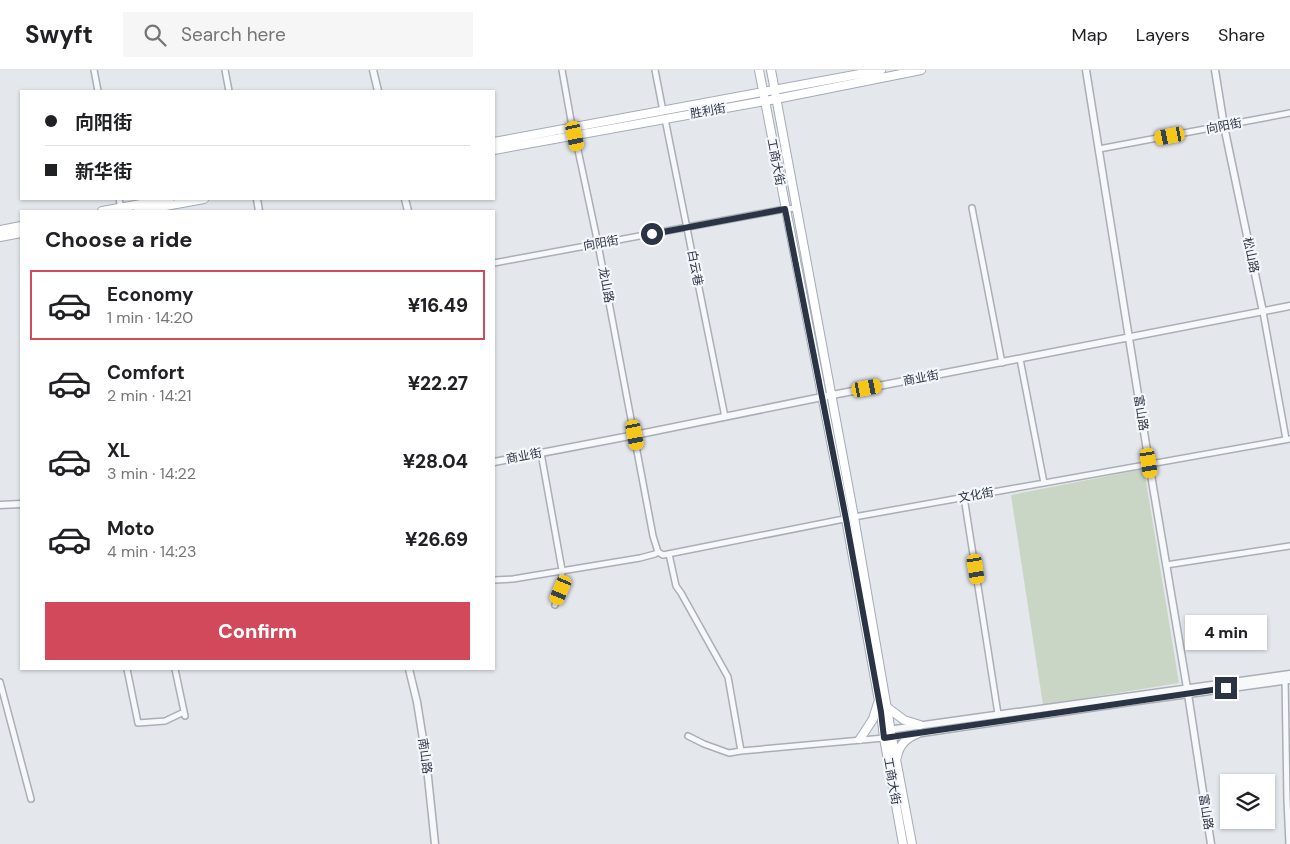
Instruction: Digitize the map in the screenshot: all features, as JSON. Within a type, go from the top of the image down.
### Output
[{"type":"main road","name":"工商大街","points":[[759,70],[879,698],[897,761],[912,844]]},
{"type":"main road","name":"工商大街","points":[[771,70],[888,708],[888,734],[903,844]]},
{"type":"main road","name":"胜利街","points":[[495,150],[575,136],[763,92],[881,70]]},
{"type":"main road","name":"胜利街","points":[[495,142],[572,126],[776,99],[921,70]]},
{"type":"main road","points":[[108,210],[164,200]]},
{"type":"main road","points":[[144,210],[198,200]]},
{"type":"main road","points":[[0,230],[20,226]]},
{"type":"main road","points":[[0,237],[20,233]]},
{"type":"main road","points":[[860,739],[873,719],[879,698]]},
{"type":"main road","points":[[888,708],[904,720],[920,725]]},
{"type":"main road","points":[[897,761],[903,742],[917,734]]},
{"type":"street","points":[[94,70],[98,90]]},
{"type":"street","points":[[224,70],[229,90]]},
{"type":"street","points":[[372,70],[378,90]]},
{"type":"street","points":[[562,70],[572,126]]},
{"type":"street","name":"白云巷","points":[[655,70],[725,417]]},
{"type":"street","name":"富山路","points":[[1086,70],[1211,844]]},
{"type":"street","name":"松山路","points":[[1215,70],[1224,126],[1288,439]]},
{"type":"street","name":"向阳街","points":[[1099,149],[1290,113]]},
{"type":"street","name":"龙山路","points":[[575,136],[598,244],[653,536],[663,554],[676,586],[728,677],[741,751]]},
{"type":"street","points":[[119,200],[121,208]]},
{"type":"street","name":"向阳街","points":[[495,263],[797,208]]},
{"type":"street","points":[[972,208],[1002,362]]},
{"type":"street","name":"商业街","points":[[495,462],[822,396],[1290,306]]},
{"type":"street","points":[[1020,359],[1044,482]]},
{"type":"street","name":"文化街","points":[[495,580],[512,579],[663,554],[1044,482],[1288,439]]},
{"type":"street","points":[[541,453],[562,570],[561,590],[555,605]]},
{"type":"street","points":[[964,497],[998,714]]},
{"type":"street","points":[[0,505],[20,504]]},
{"type":"street","points":[[1166,565],[1290,546]]},
{"type":"street","points":[[127,670],[138,723],[165,721],[184,714],[176,670]]},
{"type":"street","name":"南山路","points":[[409,670],[417,702],[426,758],[435,844]]},
{"type":"street","points":[[688,736],[729,753],[860,739],[920,725],[1287,677],[1289,844]]},
{"type":"street","points":[[0,682],[31,800]]},
{"type":"street","points":[[888,734],[917,734],[1187,691]]},
{"type":"green space","points":[[1144,469],[1179,683],[1043,705],[1011,495]]},
{"type":"route","points":[[652,234],[785,209],[846,519],[884,738],[1226,688]]}]
